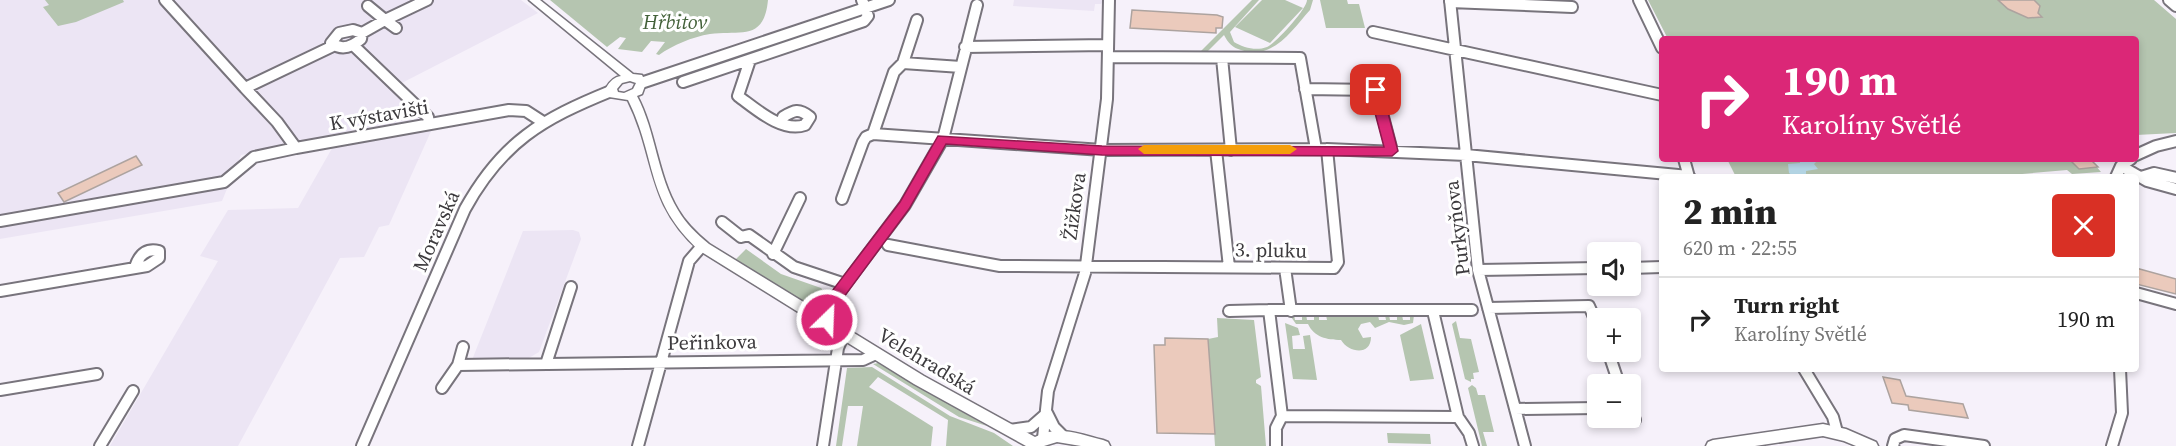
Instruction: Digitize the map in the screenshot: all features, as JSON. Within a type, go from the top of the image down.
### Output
[{"type":"main road","points":[[534,0],[630,77],[638,78],[642,82],[640,88],[631,95],[620,97],[613,87],[612,74],[585,42]]},
{"type":"main road","points":[[613,87],[630,77]]},
{"type":"main road","name":"Velehradská","points":[[631,95],[644,125],[665,199],[681,225],[702,246],[876,354],[1007,429],[1037,442]]},
{"type":"main road","points":[[1713,446],[1811,430],[1837,432],[1871,446]]},
{"type":"main road","points":[[1037,442],[1052,435],[1103,446]]},
{"type":"street","points":[[0,221],[224,182],[237,175],[244,164],[254,157],[296,148],[277,122],[165,0]]},
{"type":"street","points":[[362,33],[427,0]]},
{"type":"street","points":[[642,82],[864,4],[889,0]]},
{"type":"street","name":"Žižkova","points":[[1037,442],[1047,413],[1048,391],[1085,267],[1102,150],[1109,0]]},
{"type":"street","points":[[1639,0],[1659,42]]},
{"type":"street","points":[[2169,0],[2176,6]]},
{"type":"street","points":[[1450,1],[1572,6]]},
{"type":"street","name":"Purkyňova","points":[[1450,1],[1478,270],[1525,446]]},
{"type":"street","points":[[683,82],[864,21],[868,16],[864,4]]},
{"type":"street","points":[[827,324],[831,303],[904,205],[943,139],[977,5]]},
{"type":"street","points":[[368,6],[396,28]]},
{"type":"street","points":[[873,135],[894,72],[903,63],[917,20]]},
{"type":"street","points":[[333,46],[332,40],[344,31],[354,30],[362,33]]},
{"type":"street","points":[[1373,32],[1659,94]]},
{"type":"street","points":[[245,88],[333,46],[342,48],[353,45],[361,39],[362,33]]},
{"type":"street","points":[[353,45],[428,117],[429,124]]},
{"type":"street","points":[[965,47],[1107,45]]},
{"type":"street","points":[[1108,57],[1300,58],[1305,89],[1322,149]]},
{"type":"street","points":[[1222,58],[1231,150]]},
{"type":"street","points":[[750,60],[738,96],[782,123]]},
{"type":"street","points":[[903,63],[961,67]]},
{"type":"street","name":"Moravská","points":[[362,446],[476,188],[502,153],[543,122],[613,87]]},
{"type":"street","points":[[1305,89],[1376,90],[1392,151]]},
{"type":"street","name":"K výstavišti","points":[[296,148],[515,110],[526,111],[543,122]]},
{"type":"street","points":[[842,199],[863,142],[866,137],[873,135],[1102,150],[1392,151],[1466,155],[1659,174]]},
{"type":"street","points":[[2139,154],[2176,141]]},
{"type":"street","name":"3. pluku","points":[[888,245],[1000,266],[1331,269],[1338,265],[1322,149]]},
{"type":"street","points":[[1216,150],[1229,267]]},
{"type":"street","points":[[2117,174],[2121,166],[2127,162]]},
{"type":"street","points":[[2121,166],[2136,174]]},
{"type":"street","points":[[2176,178],[2154,173],[2146,173],[2141,177],[2147,181],[2176,189]]},
{"type":"street","points":[[773,254],[800,198]]},
{"type":"street","points":[[722,222],[741,237],[749,235],[794,267],[845,284]]},
{"type":"street","points":[[638,446],[689,261],[702,246]]},
{"type":"street","points":[[0,291],[135,267]]},
{"type":"street","points":[[1641,268],[1659,267]]},
{"type":"street","points":[[1285,268],[1291,310]]},
{"type":"street","points":[[1478,270],[1587,268]]},
{"type":"street","points":[[546,364],[572,287]]},
{"type":"street","points":[[2139,295],[2176,304]]},
{"type":"street","points":[[803,309],[814,310],[831,303]]},
{"type":"street","points":[[1488,308],[1589,306],[1590,308]]},
{"type":"street","points":[[1269,310],[1282,416],[1276,428],[1276,446]]},
{"type":"street","points":[[1229,311],[1472,310]]},
{"type":"street","points":[[1433,311],[1458,417],[1469,433],[1473,446]]},
{"type":"street","points":[[823,446],[836,360],[844,334]]},
{"type":"street","points":[[442,388],[458,365],[463,347]]},
{"type":"street","name":"Peřinkova","points":[[458,365],[863,360],[876,354]]},
{"type":"street","points":[[1806,372],[1830,410],[1837,432]]},
{"type":"street","points":[[2112,446],[2122,413],[2120,372]]},
{"type":"street","points":[[0,390],[97,374]]},
{"type":"street","points":[[100,446],[134,391]]},
{"type":"street","points":[[1515,410],[1587,408]]},
{"type":"street","points":[[1007,429],[1030,429],[1038,424],[1047,413],[1054,427],[1064,437]]},
{"type":"street","points":[[1282,416],[1458,417]]},
{"type":"street","points":[[1893,446],[1895,439],[1904,435],[1984,446]]},
{"type":"shaded area","points":[[0,0],[521,0],[538,13],[392,88],[418,114],[419,118],[414,124],[241,155],[222,201],[0,239]]},
{"type":"shaded area","points":[[1014,0],[1104,0],[1101,4],[1095,4],[1094,11],[1013,6]]},
{"type":"shaded area","points":[[420,128],[432,129],[389,225],[379,227],[364,257],[340,258],[238,446],[110,446],[218,261],[200,256],[228,210],[298,208],[335,143]]},
{"type":"shaded area","points":[[573,230],[579,232],[581,239],[539,352],[527,359],[472,360],[523,231]]},
{"type":"green space","points":[[45,0],[123,0],[124,2],[76,22],[58,26],[43,7],[49,5]]},
{"type":"green space","name":"Hřbitov","points":[[550,0],[768,0],[766,13],[756,28],[740,33],[696,37],[659,55],[656,54],[665,42],[651,41],[642,52],[618,49],[626,38],[620,37],[607,47]]},
{"type":"green space","points":[[1252,0],[1259,0],[1230,32],[1234,42],[1254,49],[1271,44],[1297,18],[1307,0],[1313,0],[1310,10],[1281,42],[1272,47],[1263,51],[1241,50],[1231,45],[1224,35],[1206,53],[1201,51]]},
{"type":"green space","points":[[1262,0],[1285,0],[1303,8],[1270,43],[1235,27]]},
{"type":"green space","points":[[1320,0],[1347,0],[1348,4],[1359,4],[1365,28],[1326,28]]},
{"type":"green space","points":[[1648,0],[2154,0],[2176,19],[2176,133],[2139,135],[2139,36],[1666,36]]},
{"type":"green space","points":[[1728,162],[2093,162],[2101,172],[2072,174],[2067,170],[2021,174],[1734,174]]},
{"type":"green space","points":[[746,249],[781,274],[821,288],[829,298],[820,304],[808,304],[735,260]]},
{"type":"green space","points":[[1289,314],[1294,314],[1295,320],[1302,320],[1302,315],[1306,314],[1307,320],[1314,320],[1314,315],[1319,315],[1319,320],[1327,320],[1326,315],[1378,315],[1379,320],[1386,320],[1385,315],[1389,315],[1390,320],[1397,320],[1397,315],[1402,315],[1403,320],[1410,320],[1410,315],[1414,315],[1413,323],[1404,325],[1389,322],[1375,328],[1370,322],[1361,324],[1358,329],[1363,338],[1371,337],[1370,343],[1364,350],[1354,350],[1341,340],[1317,335],[1308,324],[1296,324]]},
{"type":"green space","points":[[1217,318],[1254,320],[1261,377],[1256,380],[1256,383],[1261,386],[1266,446],[1215,446],[1208,339],[1218,337]]},
{"type":"green space","points":[[1456,321],[1460,338],[1471,339],[1479,372],[1473,373],[1474,379],[1471,379],[1471,382],[1465,379],[1452,324]]},
{"type":"green space","points":[[1285,323],[1298,328],[1300,335],[1292,336],[1293,349],[1305,349],[1303,336],[1310,335],[1317,380],[1293,379]]},
{"type":"green space","points":[[1421,324],[1434,379],[1410,381],[1400,335]]},
{"type":"green space","points":[[878,363],[987,426],[959,417],[873,364]]},
{"type":"green space","points":[[872,367],[950,416],[994,433],[1013,446],[946,446],[948,420],[878,377],[869,387],[933,427],[931,446],[857,446],[863,406],[848,406],[842,446],[836,446],[847,368]]},
{"type":"green space","points":[[1472,385],[1476,388],[1478,395],[1485,395],[1494,432],[1483,432],[1487,446],[1482,446],[1468,388]]},
{"type":"green space","points":[[1387,433],[1430,434],[1431,444],[1388,443]]},
{"type":"water","points":[[1816,162],[1814,164],[1818,169],[1806,171],[1806,174],[1789,173],[1788,164]]},
{"type":"building","points":[[1998,0],[2034,0],[2040,6],[2038,13],[2042,17],[2028,18],[2008,9]]},
{"type":"building","points":[[1132,10],[1217,15],[1223,17],[1222,28],[1216,28],[1216,33],[1130,28]]},
{"type":"building","points":[[136,156],[142,165],[64,202],[58,193]]},
{"type":"building","points":[[2072,162],[2093,162],[2098,167],[2079,169]]},
{"type":"building","points":[[2139,269],[2176,279],[2176,294],[2139,285]]},
{"type":"building","points":[[1165,338],[1208,339],[1215,434],[1157,433],[1154,345],[1165,345]]},
{"type":"building","points":[[1883,377],[1900,380],[1906,396],[1963,404],[1968,418],[1909,410],[1908,405],[1892,403]]},
{"type":"slow traffic","points":[[1144,149],[1290,149]]},
{"type":"route","points":[[827,320],[831,303],[904,205],[943,139],[1102,150],[1392,151],[1376,90]]}]
